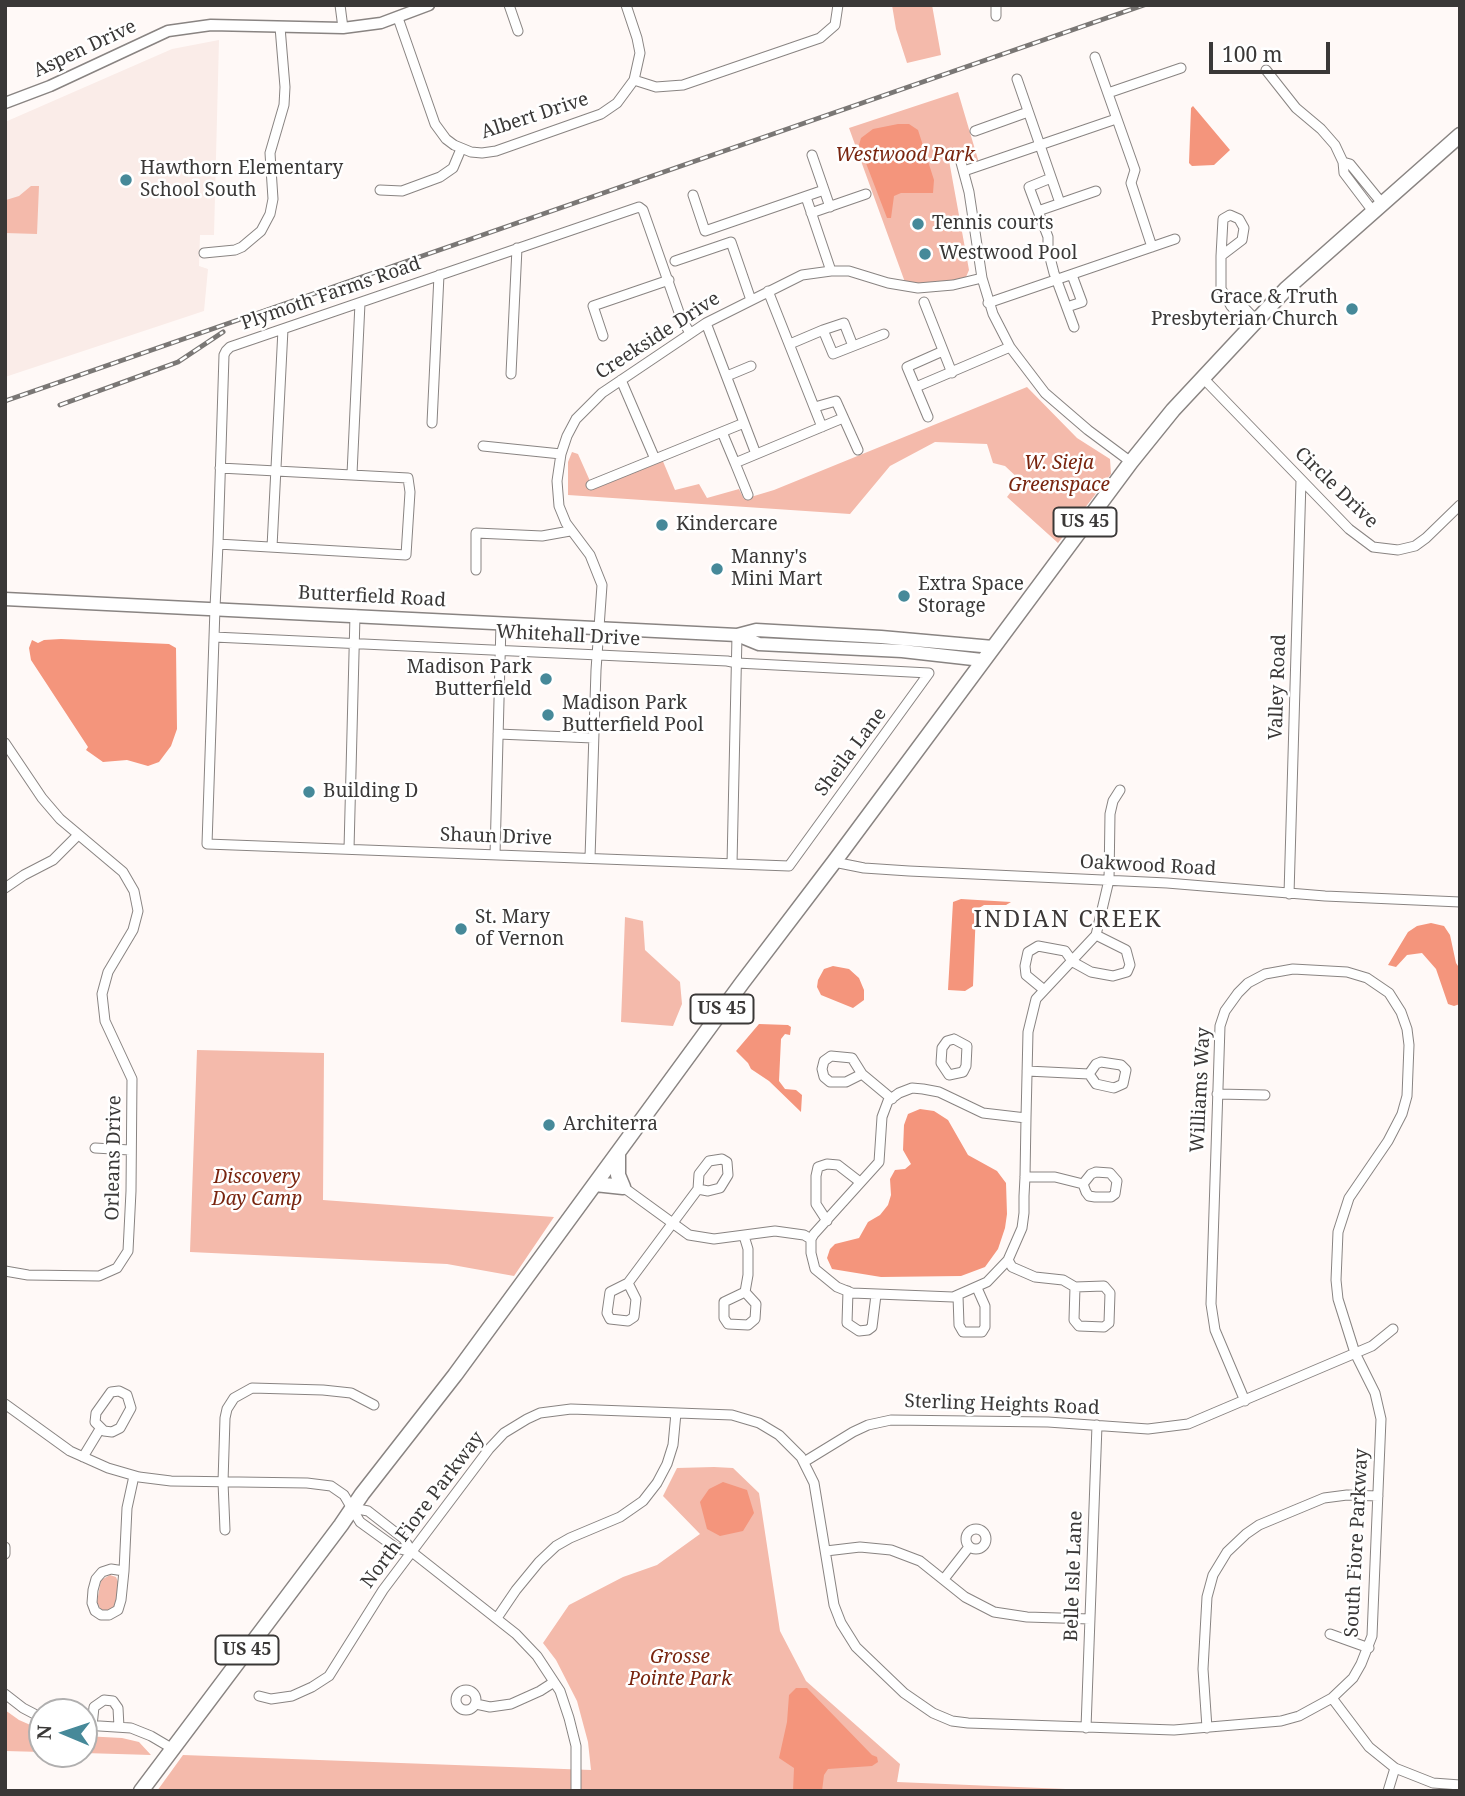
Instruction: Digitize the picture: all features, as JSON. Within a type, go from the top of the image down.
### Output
[{"type":"main road","name":"US 45","points":[[141,1791],[1131,462],[1173,410],[1286,289],[1460,135]]},
{"type":"main road","name":"Butterfield Road","points":[[5,599],[737,635],[756,630],[993,647]]},
{"type":"main road","name":"Butterfield Road","points":[[737,635],[759,644],[890,650],[982,660]]},
{"type":"main road","points":[[595,1184],[623,1187],[618,1175],[618,1152]]},
{"type":"street","points":[[340,5],[343,28]]},
{"type":"street","name":"Aspen Drive","points":[[5,103],[50,86],[169,31],[189,26],[343,28],[398,18],[429,5]]},
{"type":"street","points":[[509,5],[518,31]]},
{"type":"street","points":[[626,5],[639,53],[634,80],[656,87],[683,85],[820,38],[835,24],[838,5]]},
{"type":"street","name":"Albert Drive","points":[[398,18],[435,124],[446,139],[461,149],[482,153],[496,150],[601,114],[617,103],[634,80]]},
{"type":"street","points":[[204,253],[242,247],[261,231],[270,214],[273,199],[270,153],[284,105],[285,87],[280,27]]},
{"type":"street","points":[[1095,57],[1135,170],[1131,183],[1152,247]]},
{"type":"street","points":[[1108,93],[1181,68]]},
{"type":"street","points":[[1266,69],[1296,108],[1335,145],[1343,162],[1350,164],[1377,206]]},
{"type":"street","points":[[1017,79],[1060,203]]},
{"type":"street","points":[[975,131],[1028,112]]},
{"type":"street","points":[[964,171],[1116,119]]},
{"type":"street","points":[[380,190],[402,191],[440,177],[453,168],[461,149]]},
{"type":"street","points":[[812,155],[830,207]]},
{"type":"street","points":[[959,155],[982,278],[989,303],[1010,347],[1045,393],[1131,462]]},
{"type":"street","points":[[1051,178],[1030,187],[1048,237],[1048,250],[1074,327]]},
{"type":"street","points":[[705,231],[824,190]]},
{"type":"street","points":[[1038,211],[1096,191]]},
{"type":"street","points":[[811,214],[866,194]]},
{"type":"street","points":[[693,195],[710,248]]},
{"type":"street","points":[[806,197],[831,271]]},
{"type":"street","name":"Plymoth Farms Road","points":[[207,828],[226,351],[639,207],[643,210],[669,280]]},
{"type":"street","points":[[725,224],[751,300]]},
{"type":"street","points":[[989,303],[1175,239]]},
{"type":"street","points":[[676,261],[731,242]]},
{"type":"street","points":[[512,374],[517,248]]},
{"type":"street","points":[[1221,256],[1222,289],[1231,306],[1253,324]]},
{"type":"street","name":"Creekside Drive","points":[[590,858],[597,655],[603,593],[600,577],[590,555],[570,531],[559,506],[557,481],[567,436],[582,412],[601,393],[706,323],[802,275],[849,271],[888,283],[919,288],[953,285],[982,278]]},
{"type":"street","points":[[432,423],[439,275]]},
{"type":"street","points":[[1067,307],[1082,302],[1072,275]]},
{"type":"street","points":[[603,336],[593,306],[669,280],[681,318],[690,333]]},
{"type":"street","points":[[768,291],[822,427]]},
{"type":"street","points":[[924,302],[952,373]]},
{"type":"street","points":[[352,474],[360,303]]},
{"type":"street","points":[[706,323],[756,454]]},
{"type":"street","points":[[790,344],[844,323],[853,345]]},
{"type":"street","points":[[272,547],[283,329]]},
{"type":"street","points":[[824,330],[833,354],[884,334]]},
{"type":"street","points":[[916,387],[1010,347]]},
{"type":"street","points":[[928,416],[907,367],[943,351]]},
{"type":"street","points":[[727,376],[751,366]]},
{"type":"street","name":"Circle Drive","points":[[1203,378],[1349,529],[1373,547],[1386,550],[1415,546],[1460,505]]},
{"type":"street","points":[[621,380],[655,459]]},
{"type":"street","points":[[815,407],[836,401],[858,450]]},
{"type":"street","points":[[735,463],[844,418]]},
{"type":"street","points":[[591,485],[744,423]]},
{"type":"street","points":[[722,432],[748,495]]},
{"type":"street","points":[[483,446],[561,454]]},
{"type":"street","points":[[218,544],[406,555],[410,492],[408,478],[220,468]]},
{"type":"street","name":"Valley Road","points":[[1289,894],[1301,481]]},
{"type":"street","points":[[476,570],[476,533],[542,536],[570,531]]},
{"type":"street","points":[[349,849],[355,615]]},
{"type":"street","points":[[495,855],[501,623]]},
{"type":"street","points":[[732,864],[737,635]]},
{"type":"street","name":"Whitehall Drive","points":[[214,637],[727,661],[920,673]]},
{"type":"street","name":"Sheila Lane","points":[[795,858],[929,673],[920,673]]},
{"type":"street","points":[[498,734],[593,738]]},
{"type":"street","name":"Orleans Drive","points":[[5,743],[60,819],[123,872],[137,900],[138,911],[133,930],[108,972],[102,994],[105,1021],[132,1079],[128,1251],[117,1268],[99,1276],[28,1275],[5,1271]]},
{"type":"street","points":[[5,766],[16,759]]},
{"type":"street","points":[[1026,1118],[983,1113],[939,1092],[912,1088],[891,1098],[882,1117],[879,1162],[811,1239],[815,1269],[824,1279],[848,1291],[876,1295],[958,1296],[977,1288],[999,1272],[1007,1261],[1022,1228],[1025,1177],[1028,1032],[1036,999],[1043,989],[1073,962],[1096,935],[1109,880],[1112,801],[1119,790]]},
{"type":"street","name":"Shaun Drive","points":[[207,828],[207,844],[789,866],[795,858]]},
{"type":"street","points":[[5,888],[52,860],[78,835]]},
{"type":"street","name":"Oakwood Road","points":[[834,862],[864,868],[909,871],[1167,883],[1289,894],[1460,902]]},
{"type":"street","points":[[1043,989],[1026,975],[1025,957],[1028,951],[1038,946],[1065,951],[1073,962],[1091,972],[1113,976],[1127,972],[1130,965],[1126,950],[1096,935]]},
{"type":"street","name":"Williams Way","points":[[1245,1401],[1212,1317],[1219,1035],[1225,1011],[1238,993],[1248,983],[1265,974],[1293,969],[1347,972],[1367,978],[1383,988],[1401,1012],[1407,1029],[1407,1096],[1402,1114],[1388,1141],[1349,1198],[1338,1233],[1338,1300],[1355,1353]]},
{"type":"street","points":[[1027,1071],[1089,1074]]},
{"type":"street","points":[[862,1074],[891,1098]]},
{"type":"street","points":[[939,1092],[949,1075]]},
{"type":"street","points":[[1217,1094],[1265,1095]]},
{"type":"street","points":[[95,1148],[130,1150]]},
{"type":"street","points":[[827,1221],[816,1203],[818,1167],[838,1165],[860,1182]]},
{"type":"street","points":[[1025,1177],[1055,1177],[1083,1184]]},
{"type":"street","points":[[623,1187],[689,1235],[701,1238],[775,1231],[811,1239]]},
{"type":"street","points":[[628,1283],[698,1189]]},
{"type":"street","points":[[744,1236],[748,1249],[746,1292]]},
{"type":"street","points":[[1007,1261],[1023,1273],[1063,1280],[1075,1287],[1104,1286],[1110,1293],[1110,1323],[1104,1327],[1079,1326],[1074,1320],[1075,1287]]},
{"type":"street","points":[[958,1296],[959,1325],[963,1332],[982,1332],[985,1326],[985,1306],[977,1288]]},
{"type":"street","points":[[848,1291],[847,1323],[859,1331],[869,1330],[872,1326],[876,1295]]},
{"type":"street","name":"Sterling Heights Road","points":[[804,1462],[853,1432],[868,1425],[891,1420],[1048,1422],[1149,1429],[1188,1424],[1372,1346],[1393,1329]]},
{"type":"street","name":"South Fiore Parkway","points":[[1139,1730],[1207,1728],[1281,1721],[1299,1716],[1332,1698],[1353,1678],[1369,1648],[1373,1629],[1381,1419],[1378,1405],[1355,1353]]},
{"type":"street","points":[[225,1530],[223,1482],[227,1409],[234,1398],[252,1388],[340,1391],[351,1393],[374,1405]]},
{"type":"street","points":[[111,1392],[124,1393],[131,1408],[120,1428],[108,1432],[100,1429],[95,1422],[96,1413],[111,1392]]},
{"type":"street","points":[[5,1404],[70,1451],[134,1476],[171,1481],[322,1485],[337,1489],[353,1508],[368,1511],[404,1539],[412,1552],[527,1644],[560,1691],[573,1734],[576,1791]]},
{"type":"street","name":"North Fiore Parkway","points":[[259,1696],[271,1699],[292,1696],[329,1675],[383,1590],[489,1449],[504,1433],[527,1419],[559,1409],[732,1415],[759,1423],[779,1435],[804,1462],[814,1483],[834,1605],[849,1639],[922,1708],[952,1721],[968,1723],[1139,1730]]},
{"type":"street","points":[[497,1618],[516,1590],[556,1546],[620,1517],[643,1501],[667,1464],[673,1445],[676,1413]]},
{"type":"street","name":"Belle Isle Lane","points":[[1086,1728],[1097,1425]]},
{"type":"street","points":[[83,1457],[100,1429]]},
{"type":"street","points":[[124,1571],[111,1569],[96,1578],[92,1603],[101,1615],[109,1615],[118,1610],[121,1600],[124,1571],[127,1508],[134,1476]]},
{"type":"street","points":[[1207,1728],[1203,1669],[1207,1597],[1213,1575],[1227,1552],[1259,1525],[1324,1498],[1347,1495],[1378,1496]]},
{"type":"street","points":[[5,1547],[5,1554]]},
{"type":"street","points":[[944,1579],[969,1547]]},
{"type":"street","points":[[826,1551],[860,1548],[891,1550],[920,1561],[965,1597],[994,1612],[1027,1617],[1090,1619]]},
{"type":"street","points":[[1330,1634],[1369,1648]]},
{"type":"street","points":[[476,1704],[490,1707],[511,1704],[554,1682]]},
{"type":"street","points":[[5,1694],[28,1711]]},
{"type":"street","points":[[1332,1698],[1369,1747],[1395,1768],[1433,1783],[1460,1785]]},
{"type":"street","points":[[98,1704],[104,1700],[113,1702],[118,1708],[119,1727]]},
{"type":"street","points":[[98,1726],[119,1727],[144,1733],[173,1749]]},
{"type":"street","points":[[1388,1791],[1395,1768]]},
{"type":"shaded area","points":[[219,40],[214,235],[200,235],[199,266],[208,269],[204,311],[5,377],[5,122],[172,49]]},
{"type":"shaded area","points":[[1193,106],[1230,150],[1214,165],[1192,166],[1189,163]]},
{"type":"shaded area","points":[[909,124],[918,130],[934,180],[933,193],[901,193],[894,196],[891,218],[887,218],[859,145],[861,138],[873,129]]},
{"type":"shaded area","points":[[61,639],[169,644],[176,648],[177,729],[171,746],[159,762],[148,766],[127,760],[103,762],[86,750],[88,747],[31,660],[29,648],[32,640],[38,643]]},
{"type":"shaded area","points":[[961,899],[1011,902],[1006,905],[984,905],[976,910],[973,986],[965,991],[948,990],[953,902]]},
{"type":"shaded area","points":[[1431,923],[1444,926],[1450,935],[1456,963],[1460,969],[1460,1004],[1454,1006],[1448,1004],[1436,969],[1422,953],[1407,955],[1396,967],[1388,965],[1408,932],[1417,926]]},
{"type":"shaded area","points":[[833,966],[849,969],[859,978],[864,990],[864,1000],[853,1008],[821,995],[817,987],[824,969]]},
{"type":"shaded area","points":[[759,1024],[791,1027],[790,1035],[785,1034],[781,1039],[779,1081],[785,1089],[796,1090],[802,1095],[801,1112],[769,1081],[751,1069],[736,1051]]},
{"type":"shaded area","points":[[920,1109],[934,1111],[948,1120],[968,1155],[997,1171],[1006,1183],[1007,1214],[998,1249],[985,1267],[961,1276],[881,1277],[832,1269],[827,1258],[830,1249],[835,1244],[859,1238],[868,1222],[880,1215],[888,1205],[891,1195],[890,1179],[895,1170],[905,1169],[911,1164],[903,1150],[904,1125],[908,1114]]},
{"type":"shaded area","points":[[723,1482],[747,1490],[754,1513],[743,1531],[720,1536],[707,1529],[700,1502],[709,1489]]},
{"type":"shaded area","points":[[796,1688],[807,1688],[877,1757],[878,1762],[872,1766],[828,1769],[824,1775],[822,1791],[793,1791],[794,1768],[779,1758],[787,1722],[789,1695]]},
{"type":"green space","points":[[892,5],[932,5],[941,55],[907,63],[896,29]]},
{"type":"green space","name":"Westwood Park","points":[[958,92],[979,163],[966,159],[963,150],[948,155],[969,270],[966,277],[941,284],[906,285],[849,128]]},
{"type":"green space","points":[[31,186],[39,186],[37,234],[5,233],[6,200],[19,196]]},
{"type":"green space","name":"W. Sieja Greenspace","points":[[1027,387],[1077,438],[1110,459],[1111,474],[1058,543],[1007,497],[1020,480],[1005,466],[993,463],[987,444],[935,442],[890,466],[850,514],[568,495],[568,462],[572,452],[578,454],[590,481],[587,483],[590,490],[662,459],[675,490],[699,484],[707,498],[739,489],[744,499],[774,490]]},
{"type":"green space","points":[[625,917],[643,921],[645,950],[680,982],[682,1004],[673,1026],[621,1022]]},
{"type":"green space","name":"Discovery Day Camp","points":[[197,1050],[324,1053],[323,1200],[554,1217],[514,1276],[447,1264],[190,1252]]},
{"type":"green space","name":"Grosse Pointe Park","points":[[677,1468],[733,1468],[759,1493],[780,1631],[806,1681],[900,1764],[897,1782],[1114,1791],[157,1791],[183,1755],[591,1770],[588,1742],[577,1701],[556,1660],[543,1643],[569,1605],[623,1577],[657,1565],[700,1534],[663,1496]]},
{"type":"green space","points":[[110,1575],[116,1577],[119,1584],[115,1607],[106,1612],[101,1610],[97,1602],[101,1580]]},
{"type":"green space","points":[[5,1710],[28,1724],[28,1752],[5,1751]]},
{"type":"green space","points":[[98,1737],[139,1742],[151,1755],[98,1753]]},
{"type":"railway","points":[[5,401],[1144,5]]},
{"type":"railway","points":[[60,405],[178,362],[223,332]]},
{"type":"place","name":"Hawthorn Elementary School South","points":[[126,180]]},
{"type":"place","name":"Tennis courts","points":[[918,224]]},
{"type":"place","name":"Westwood Pool","points":[[925,254]]},
{"type":"place","name":"Grace & Truth Presbyterian Church","points":[[1352,309]]},
{"type":"place","name":"Kindercare","points":[[662,525]]},
{"type":"place","name":"Manny's Mini Mart","points":[[717,569]]},
{"type":"place","name":"Extra Space Storage","points":[[904,596]]},
{"type":"place","name":"Madison Park Butterfield","points":[[546,679]]},
{"type":"place","name":"Madison Park Butterfield Pool","points":[[548,715]]},
{"type":"place","name":"Building D","points":[[309,792]]},
{"type":"place","name":"St. Mary of Vernon","points":[[461,929]]},
{"type":"place","name":"Architerra","points":[[549,1125]]},
{"type":"district","name":"INDIAN CREEK","points":[[1068,920]]}]
